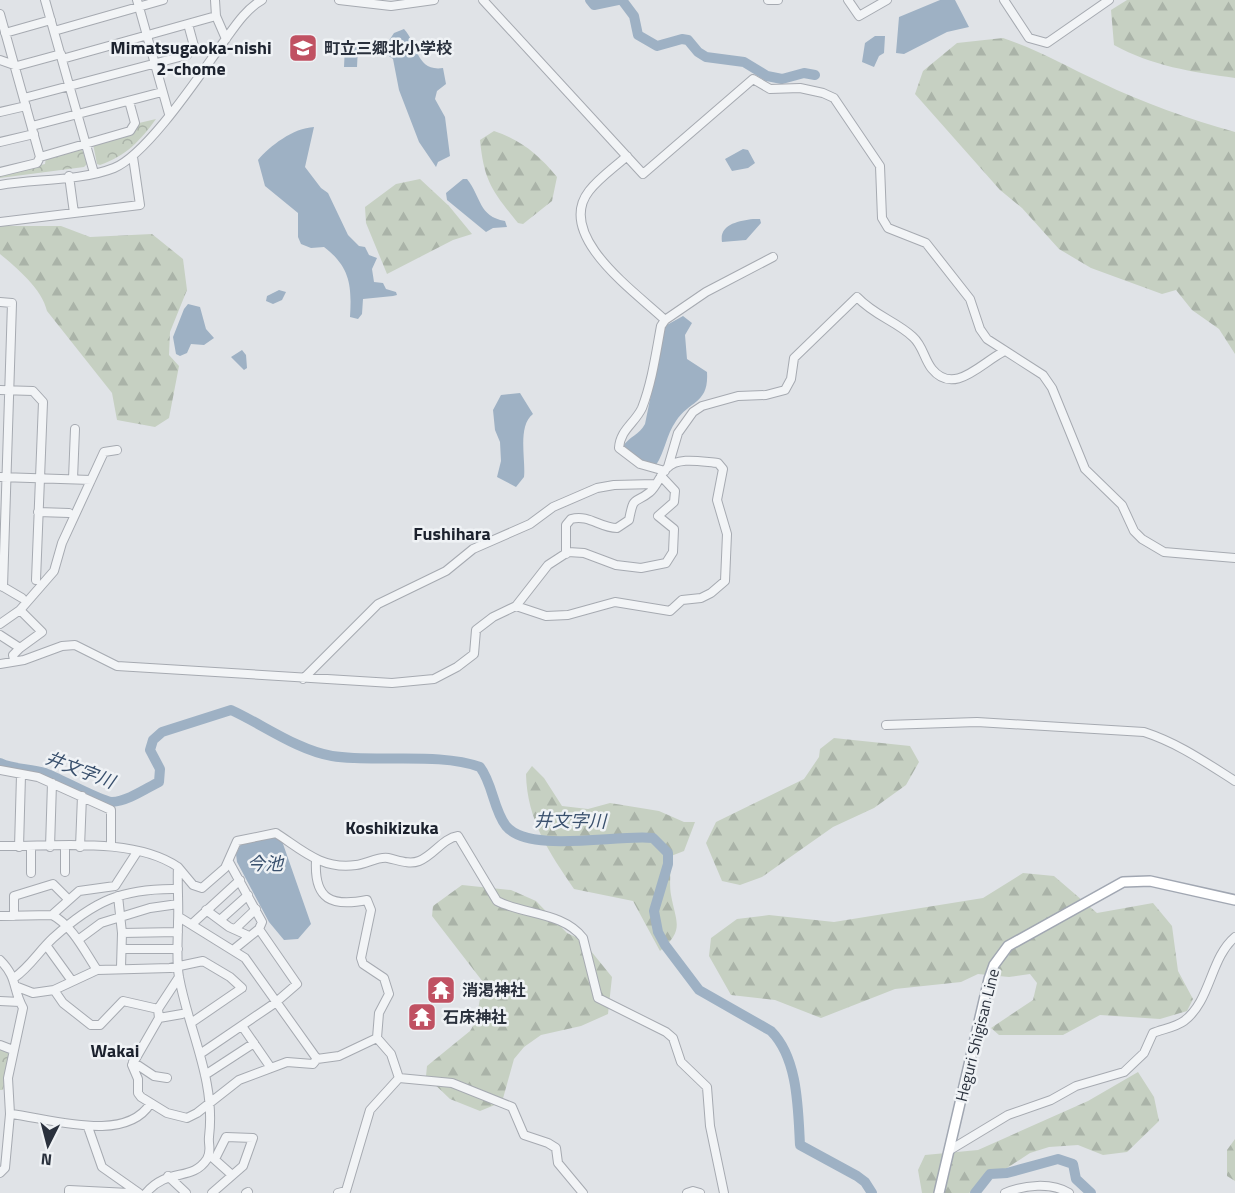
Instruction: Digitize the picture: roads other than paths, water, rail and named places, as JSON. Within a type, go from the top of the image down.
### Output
[{"type":"main road","name":"Heguri Shigisan Line","points":[[939,1193],[994,965],[1008,946],[1123,882],[1150,881],[1235,900]]},
{"type":"street","points":[[54,30],[138,3],[163,0]]},
{"type":"street","points":[[215,0],[216,16],[226,39]]},
{"type":"street","points":[[0,185],[94,173],[114,168],[133,157],[226,39],[252,8],[262,0]]},
{"type":"street","points":[[339,0],[392,6],[434,0]]},
{"type":"street","points":[[483,0],[643,174],[753,80],[770,89],[800,88],[834,98],[880,166],[885,223],[896,233],[926,243],[970,299],[980,329],[993,345],[1038,371],[1052,388],[1085,469],[1122,505],[1134,531],[1142,539],[1164,552],[1235,558]]},
{"type":"street","points":[[768,0],[778,0]]},
{"type":"street","points":[[848,0],[859,16],[887,0]]},
{"type":"street","points":[[1004,0],[1029,38],[1047,43],[1109,0]]},
{"type":"street","points":[[48,1],[51,20],[94,173]]},
{"type":"street","points":[[138,3],[168,114]]},
{"type":"street","points":[[0,14],[40,157],[37,163],[0,172]]},
{"type":"street","points":[[0,60],[15,65],[61,57],[216,16]]},
{"type":"street","points":[[5,33],[51,20]]},
{"type":"street","points":[[0,112],[70,86],[187,55],[194,46],[188,24]]},
{"type":"street","points":[[32,126],[162,92]]},
{"type":"street","points":[[40,157],[130,131],[135,123],[129,101]]},
{"type":"street","points":[[0,142],[34,134]]},
{"type":"street","points":[[627,156],[589,191],[583,202],[583,229],[597,256],[665,320]]},
{"type":"street","points":[[0,222],[140,206],[133,157]]},
{"type":"street","points":[[69,176],[74,213]]},
{"type":"street","points":[[665,471],[640,464],[619,448],[619,438],[640,412],[646,398],[657,345],[665,320],[706,292],[773,257]]},
{"type":"street","points":[[0,664],[24,660],[62,646],[75,645],[117,666],[392,683],[434,679],[457,667],[474,654],[476,630],[493,617],[516,606],[549,565],[566,554],[584,553],[616,565],[641,568],[666,563],[673,552],[674,529],[658,516],[674,502],[675,491],[665,471],[678,433],[693,412],[702,406],[738,396],[766,395],[785,390],[791,379],[794,358],[856,297],[870,311],[911,334],[921,346],[931,368],[946,380],[957,380],[968,375],[1003,352]]},
{"type":"street","points":[[0,302],[12,303],[10,390],[3,477],[2,586],[22,598]]},
{"type":"street","points":[[0,390],[33,391],[43,402],[36,580]]},
{"type":"street","points":[[73,479],[75,429]]},
{"type":"street","points":[[0,624],[20,610],[54,571],[62,543],[104,452],[117,450]]},
{"type":"street","points":[[516,606],[546,616],[568,615],[615,602],[670,611],[682,600],[701,598],[721,587],[726,575],[727,534],[717,500],[717,490],[723,470],[718,463],[690,461],[674,463],[665,471],[650,492],[638,496],[632,505],[629,520],[616,528],[590,519],[571,519],[566,525],[566,554]]},
{"type":"street","points":[[3,477],[91,480]]},
{"type":"street","points":[[303,678],[378,604],[447,572],[473,549],[530,524],[553,507],[587,492],[614,484],[655,484]]},
{"type":"street","points":[[38,512],[69,513]]},
{"type":"street","points":[[14,660],[13,655],[20,648],[42,632],[20,610]]},
{"type":"street","points":[[0,635],[20,648]]},
{"type":"street","points":[[886,725],[977,722],[1144,732],[1166,739],[1191,752],[1235,781]]},
{"type":"street","points":[[0,770],[38,777],[111,810],[111,846]]},
{"type":"street","points":[[19,847],[21,775]]},
{"type":"street","points":[[51,847],[52,783]]},
{"type":"street","points":[[80,847],[82,796]]},
{"type":"street","points":[[0,846],[111,846],[158,857],[178,867],[194,885],[202,888],[207,886],[229,862],[237,841],[276,833],[316,861],[354,866],[387,857],[395,861],[417,862],[434,853],[452,837],[458,836],[497,901],[556,920],[577,931],[583,938],[598,998],[666,1032],[673,1038],[681,1062],[707,1087],[710,1126],[724,1193]]},
{"type":"street","points":[[31,847],[31,873]]},
{"type":"street","points":[[64,872],[65,847]]},
{"type":"street","points":[[0,916],[51,915],[79,891],[115,886],[137,852]]},
{"type":"street","points":[[316,861],[315,872],[321,894],[329,900],[352,903],[367,900],[371,910],[361,958],[363,964],[384,978],[388,994],[380,1013],[377,1038],[390,1054],[399,1078]]},
{"type":"street","points":[[229,862],[262,922],[259,929],[233,950]]},
{"type":"street","points":[[178,867],[179,977],[212,1102],[209,1140],[212,1158],[232,1175]]},
{"type":"street","points":[[192,924],[240,880]]},
{"type":"street","points":[[14,916],[14,896],[53,884],[69,900]]},
{"type":"street","points":[[14,982],[46,945],[99,902],[144,888],[177,889]]},
{"type":"street","points":[[118,896],[122,933],[121,968]]},
{"type":"street","points":[[220,920],[248,896]]},
{"type":"street","points":[[78,940],[101,923],[150,908],[178,904]]},
{"type":"street","points":[[235,928],[256,909]]},
{"type":"street","points":[[206,910],[249,936]]},
{"type":"street","points":[[51,915],[78,940],[97,970]]},
{"type":"street","points":[[179,917],[245,958],[317,1059]]},
{"type":"street","points":[[200,1054],[275,1003],[297,984],[259,929]]},
{"type":"street","points":[[122,933],[178,932]]},
{"type":"street","points":[[950,1150],[1002,1118],[1051,1100],[1076,1086],[1124,1072],[1135,1064],[1144,1053],[1153,1033],[1183,1022],[1196,1008],[1229,942],[1235,937]]},
{"type":"street","points":[[46,945],[72,981]]},
{"type":"street","points":[[122,949],[178,949]]},
{"type":"street","points":[[0,960],[22,991],[33,993],[54,990],[97,970],[178,967],[203,961],[230,977],[242,988],[191,1023]]},
{"type":"street","points":[[179,977],[158,1009],[159,1018],[132,1065],[138,1079],[138,1093],[150,1104],[177,1117],[187,1118],[212,1102],[239,1080],[286,1062],[313,1064],[317,1059],[339,1056],[377,1038]]},
{"type":"street","points":[[0,1173],[4,1168],[10,1114],[8,1078],[23,1008],[14,982]]},
{"type":"street","points":[[54,990],[63,1003],[91,1025],[100,1025],[123,1001],[158,1009]]},
{"type":"street","points":[[0,1001],[20,1002]]},
{"type":"street","points":[[159,1018],[182,1014]]},
{"type":"street","points":[[242,1026],[271,1068]]},
{"type":"street","points":[[205,1075],[254,1042]]},
{"type":"street","points":[[0,1045],[14,1050]]},
{"type":"street","points":[[133,1062],[154,1076],[166,1078]]},
{"type":"street","points":[[338,1193],[346,1191],[370,1110],[399,1078]]},
{"type":"street","points":[[399,1078],[452,1083],[512,1107],[524,1135],[556,1148],[558,1164],[583,1193]]},
{"type":"street","points":[[10,1114],[42,1117],[88,1127],[135,1120],[143,1115],[150,1104]]},
{"type":"street","points":[[88,1127],[102,1167],[139,1193]]},
{"type":"street","points":[[146,1193],[168,1176],[174,1173],[190,1173],[212,1158],[226,1137],[256,1140],[243,1166],[212,1193]]},
{"type":"street","points":[[168,1176],[186,1193]]},
{"type":"street","points":[[1005,1193],[1045,1185],[1059,1187],[1069,1193]]},
{"type":"street","points":[[69,1193],[69,1190],[129,1193]]},
{"type":"street","points":[[687,1193],[693,1191],[700,1193]]},
{"type":"water","points":[[940,0],[955,0],[969,27],[947,32],[904,54],[896,53],[899,17]]},
{"type":"water","points":[[404,29],[427,66],[443,68],[446,84],[437,91],[435,99],[445,117],[450,156],[438,162],[436,167],[419,142],[399,90],[393,59],[382,51],[394,33]]},
{"type":"water","points":[[875,36],[885,36],[884,53],[879,56],[874,67],[862,62],[865,43]]},
{"type":"water","points":[[345,46],[358,47],[357,67],[344,67]]},
{"type":"water","points":[[314,127],[305,167],[321,188],[328,193],[348,235],[359,246],[365,247],[369,255],[377,258],[372,269],[374,282],[383,283],[386,289],[396,292],[397,295],[363,299],[362,314],[358,319],[350,317],[350,286],[339,262],[324,247],[311,248],[301,244],[298,237],[298,213],[265,186],[258,160],[283,139],[298,131]]},
{"type":"water","points":[[743,149],[748,150],[755,163],[748,168],[732,171],[725,159]]},
{"type":"water","points":[[463,179],[467,179],[472,186],[485,211],[496,219],[505,221],[507,227],[493,228],[486,232],[447,200],[446,193]]},
{"type":"water","points":[[760,219],[761,223],[746,240],[722,242],[722,236],[727,227],[736,222]]},
{"type":"water","points":[[279,290],[286,292],[282,300],[273,304],[266,301],[267,296]]},
{"type":"water","points":[[188,304],[200,307],[206,329],[214,338],[204,345],[191,344],[187,353],[180,356],[176,354],[173,337]]},
{"type":"water","points":[[683,316],[692,323],[685,335],[687,359],[707,372],[705,390],[702,396],[676,421],[656,465],[627,459],[623,446],[645,424],[665,326]]},
{"type":"water","points":[[242,350],[246,355],[247,368],[244,370],[231,357]]},
{"type":"water","points":[[520,393],[533,414],[525,427],[524,477],[516,487],[497,477],[501,461],[500,442],[495,430],[493,410],[501,395]]},
{"type":"water","name":"今池","points":[[274,836],[282,841],[311,924],[298,939],[284,940],[269,922],[237,862],[236,854],[241,844]]},
{"type":"waterway","points":[[590,0],[594,5],[618,0]]},
{"type":"waterway","points":[[622,0],[634,16],[638,35],[657,46],[682,39],[688,40],[698,52],[706,57],[744,62],[767,76],[782,79],[804,73],[815,75]]},
{"type":"waterway","name":"井文字川","points":[[0,763],[45,773],[99,798],[112,802],[118,801],[159,782],[160,769],[150,750],[153,740],[162,732],[231,710],[306,748],[332,756],[446,760],[480,767],[488,781],[498,812],[506,826],[517,834],[553,841],[653,838],[668,853],[668,864],[654,911],[658,932],[665,945],[699,990],[771,1031],[780,1042],[792,1069],[800,1145],[857,1176],[865,1182],[872,1193]]},
{"type":"waterway","name":"井文字川","points":[[975,1193],[990,1174],[1007,1173],[1058,1159],[1073,1164],[1076,1179],[1091,1193]]},
{"type":"place","name":"町立三郷北小学校","points":[[303,48]]},
{"type":"place","name":"消渇神社","points":[[441,990]]},
{"type":"place","name":"石床神社","points":[[422,1017]]},
{"type":"district","name":"Mimatsugaoka-nishi 2-chome","points":[[191,58]]},
{"type":"district","name":"Fushihara","points":[[452,534]]},
{"type":"district","name":"Koshikizuka","points":[[392,828]]},
{"type":"district","name":"Wakai","points":[[115,1051]]}]
